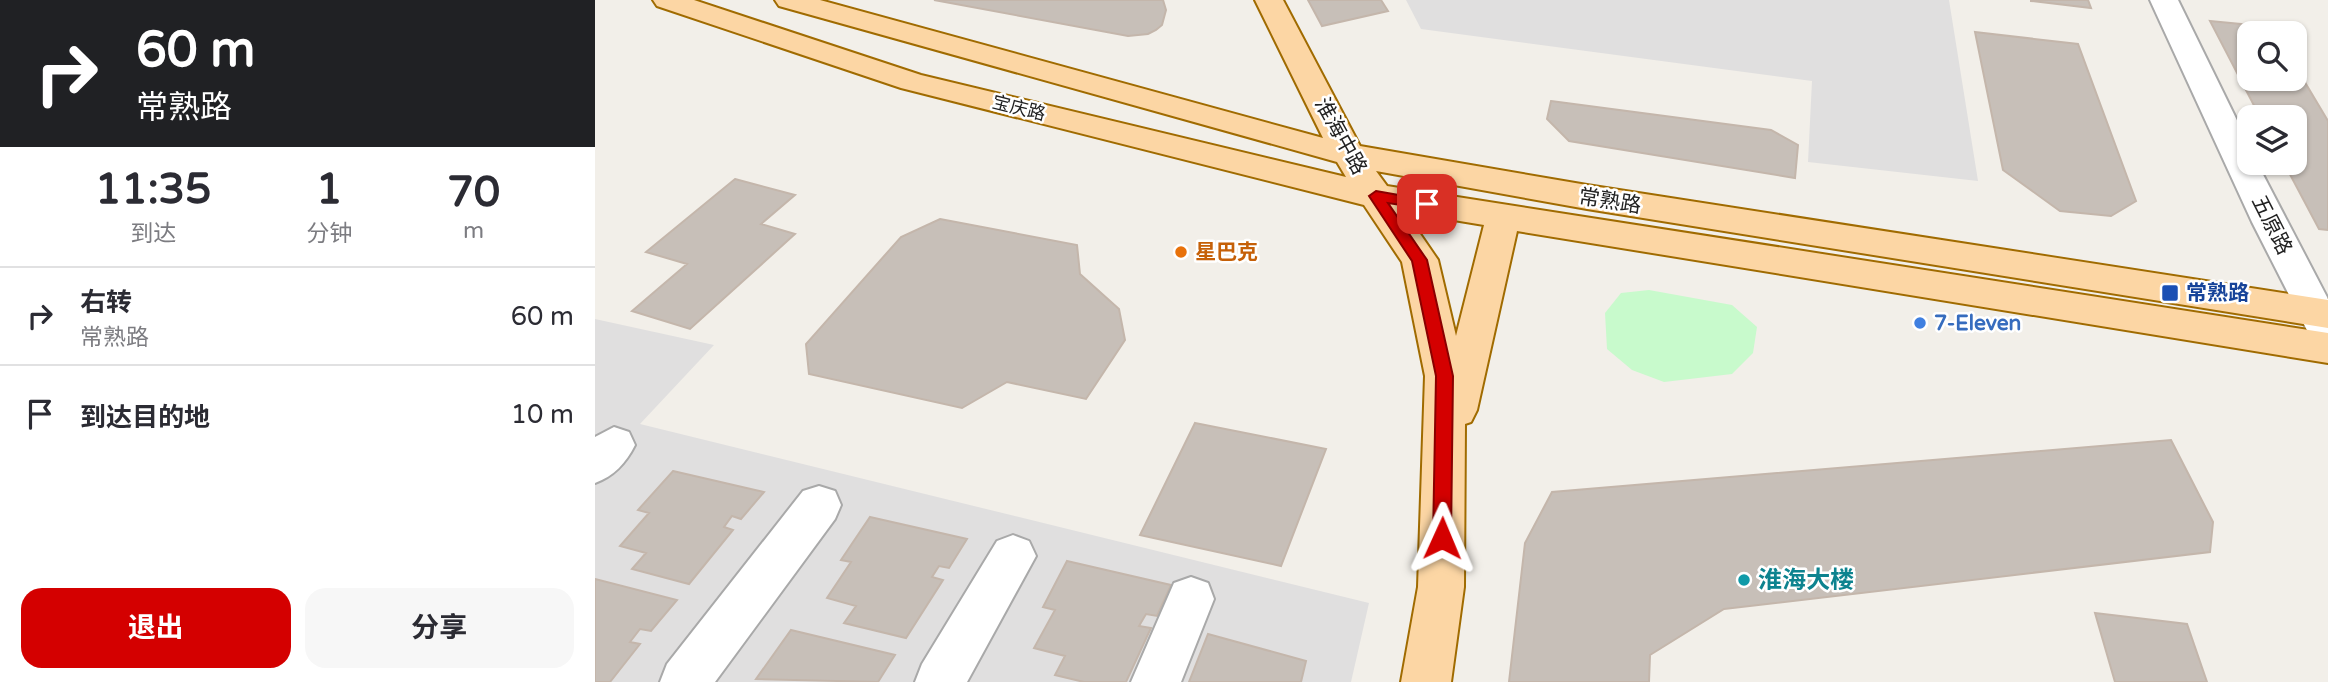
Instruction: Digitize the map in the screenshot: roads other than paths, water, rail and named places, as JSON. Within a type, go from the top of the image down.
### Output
[{"type":"main road","name":"宝庆路","points":[[667,0],[912,82],[1376,196]]},
{"type":"main road","name":"宝庆路","points":[[789,0],[1348,155]]},
{"type":"main road","name":"淮海中路","points":[[1269,0],[1348,155],[1420,260],[1445,376],[1441,587],[1426,682]]},
{"type":"main road","name":"常熟路","points":[[1348,155],[2324,320]]},
{"type":"main road","name":"常熟路","points":[[1376,196],[2328,348]]},
{"type":"main road","points":[[1444,466],[1503,217]]},
{"type":"street","name":"五原路","points":[[2164,0],[2269,222],[2324,320]]},
{"type":"street","points":[[685,682],[819,505]]},
{"type":"street","points":[[940,682],[1013,556]]},
{"type":"street","points":[[1156,682],[1191,599]]},
{"type":"place","name":"星巴克","points":[[1181,252]]},
{"type":"place","name":"常熟路","points":[[2170,293]]},
{"type":"place","name":"7-Eleven","points":[[1920,323]]},
{"type":"place","name":"淮海大楼","points":[[1744,580]]}]
